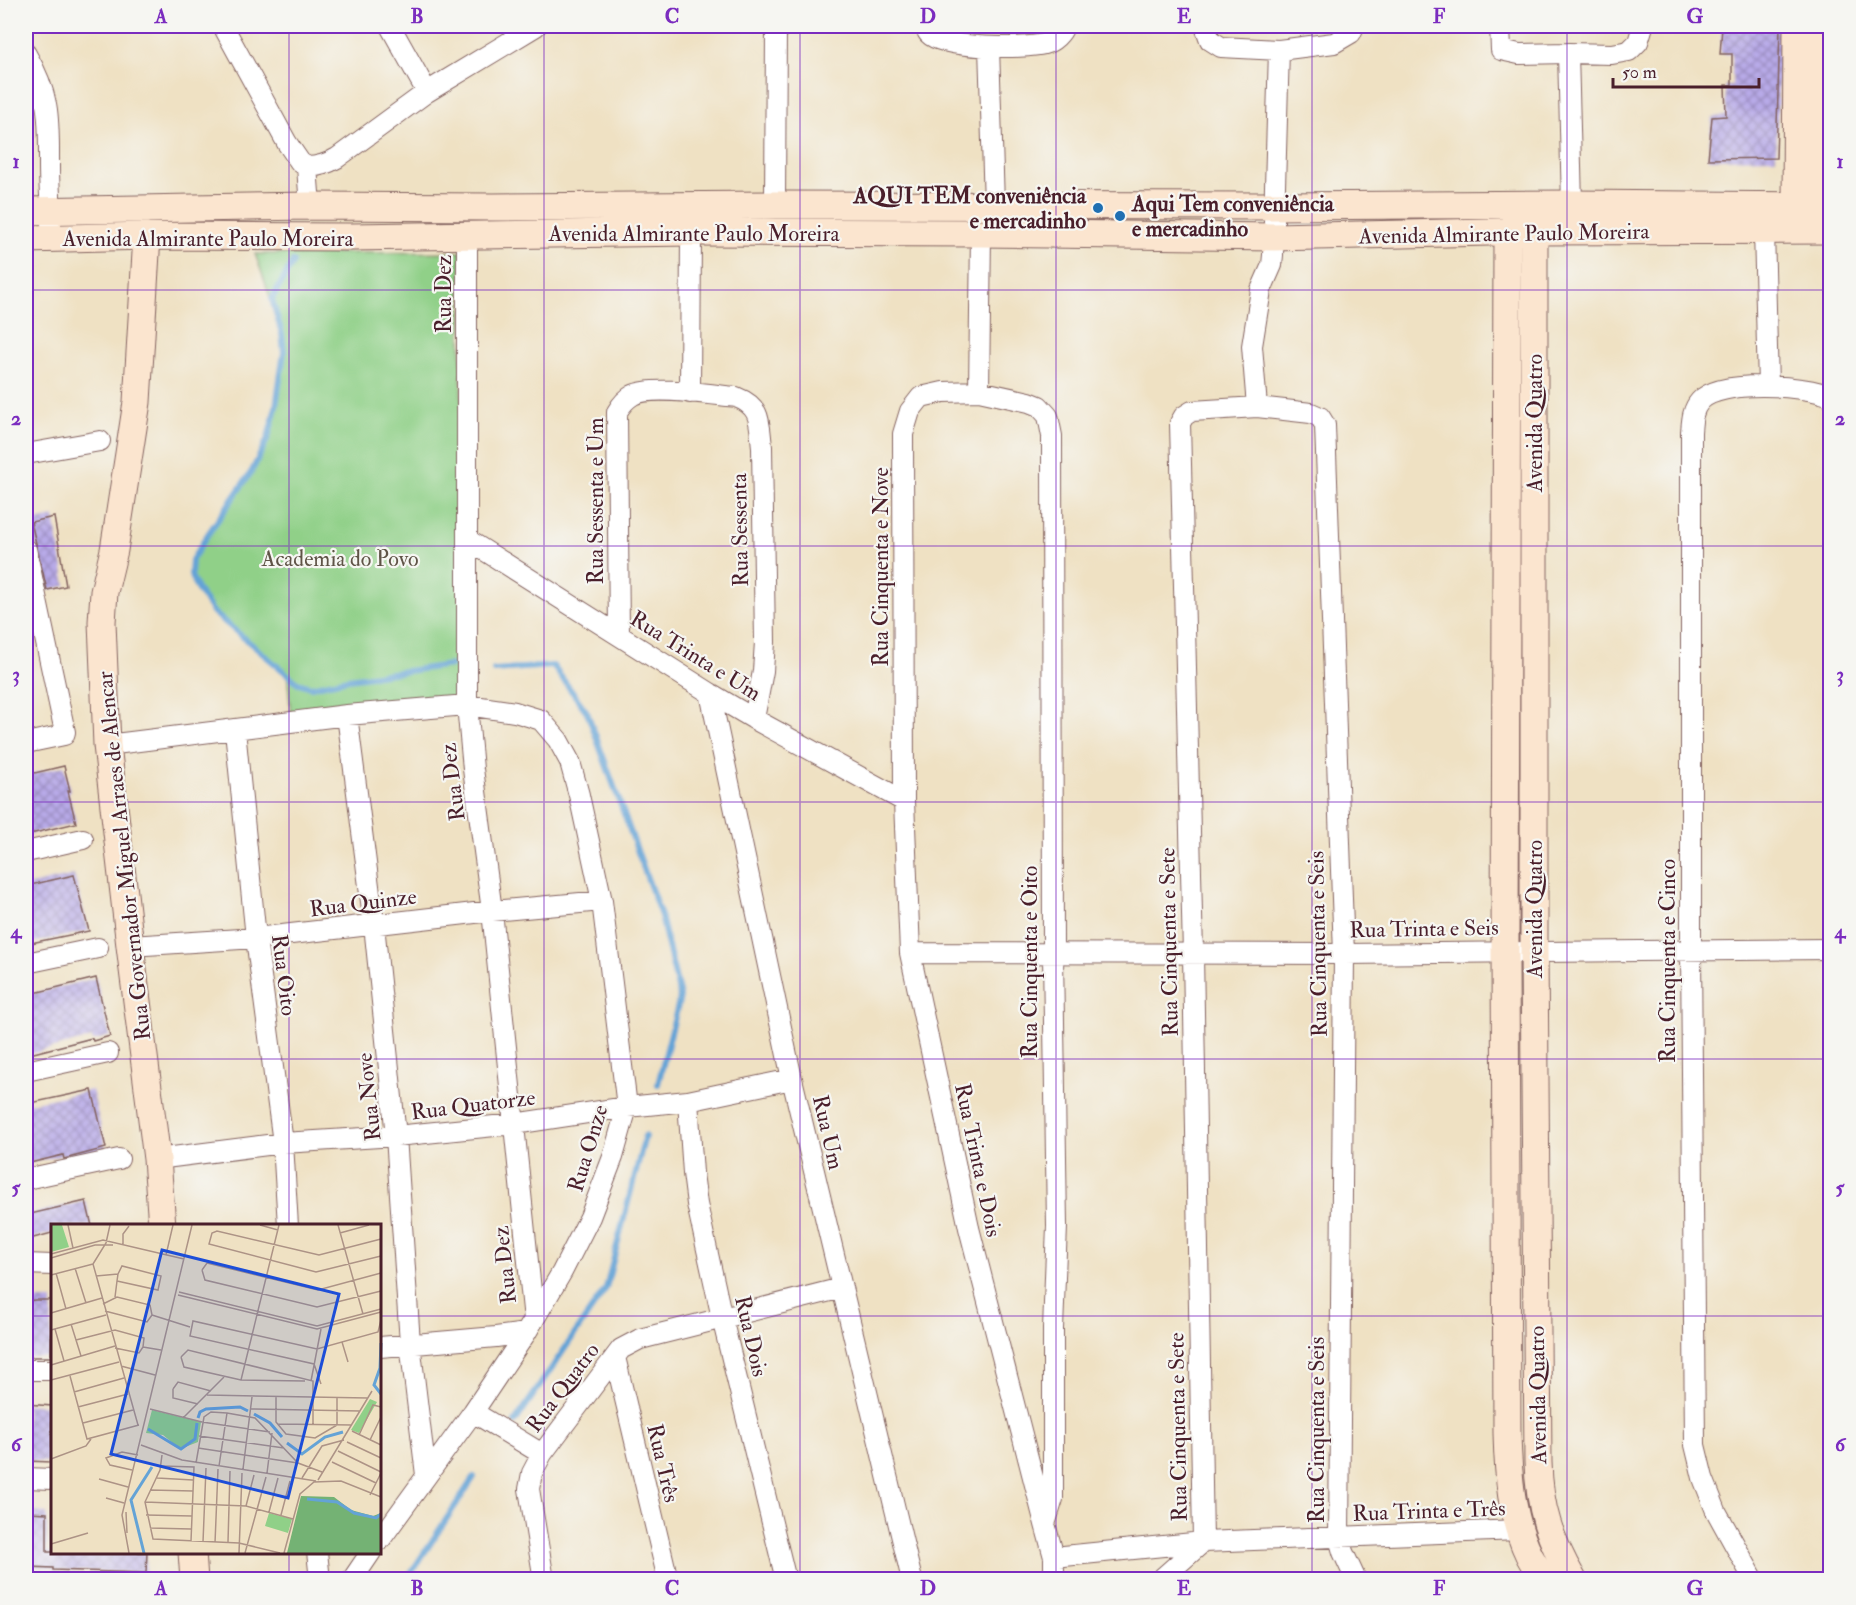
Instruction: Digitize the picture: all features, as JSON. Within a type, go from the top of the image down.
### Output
[{"type":"street","points":[[223,26],[287,143],[300,162],[308,167],[317,167],[337,158],[427,92],[536,26]]},
{"type":"street","points":[[390,26],[427,92]]},
{"type":"street","points":[[775,205],[776,26]]},
{"type":"street","points":[[924,26],[929,34],[944,42],[989,47],[1046,44],[1056,37],[1064,26]]},
{"type":"street","points":[[1205,26],[1210,40],[1221,46],[1279,50],[1334,43],[1351,33],[1354,26]]},
{"type":"street","points":[[1500,26],[1501,50],[1519,54],[1612,54],[1629,51],[1638,42],[1643,26]]},
{"type":"street","points":[[1797,26],[1820,212]]},
{"type":"street","points":[[1820,212],[1823,37]]},
{"type":"street","points":[[989,47],[994,204]]},
{"type":"street","points":[[1257,407],[1252,346],[1262,290],[1272,265],[1279,50]]},
{"type":"street","points":[[1568,53],[1572,204]]},
{"type":"street","points":[[26,54],[42,87],[49,121],[38,211],[38,239]]},
{"type":"street","points":[[308,167],[310,206]]},
{"type":"street","name":"Avenida Almirante Paulo Moreira","points":[[38,211],[310,206],[1572,204],[1820,212]]},
{"type":"street","name":"Avenida Almirante Paulo Moreira","points":[[38,239],[147,236],[467,236],[691,232],[1274,237],[1507,231],[1764,230],[1820,212]]},
{"type":"street","points":[[1764,230],[1767,386]]},
{"type":"street","name":"Avenida Quatro","points":[[1507,231],[1505,951],[1507,1433],[1509,1474],[1519,1530],[1528,1554],[1543,1580]]},
{"type":"street","name":"Avenida Quatro","points":[[1534,231],[1534,951],[1539,1488],[1548,1528],[1573,1580]]},
{"type":"street","points":[[690,393],[691,232]]},
{"type":"street","points":[[979,391],[981,233]]},
{"type":"street","name":"Rua Governador Miguel Arraes de Alencar","points":[[147,236],[137,402],[114,550],[104,592],[102,622],[107,745],[157,1159],[162,1224]]},
{"type":"street","name":"Rua Dez","points":[[467,236],[467,705],[492,911],[514,1124],[530,1326]]},
{"type":"street","name":"Rua Cinquenta e Cinco","points":[[1754,1580],[1716,1511],[1703,1478],[1695,1445],[1691,949],[1691,432],[1693,413],[1700,400],[1711,394],[1744,387],[1767,386],[1812,390],[1830,396]]},
{"type":"street","name":"Rua Sessenta e Um","points":[[619,635],[617,412],[623,403],[634,394],[650,391],[690,393]]},
{"type":"street","name":"Rua Cinquenta e Nove","points":[[904,801],[903,434],[910,411],[921,397],[943,392],[979,391]]},
{"type":"street","name":"Rua Cinquenta e Oito","points":[[979,391],[1039,406],[1048,416],[1052,436],[1053,954],[1057,1226],[1053,1329],[1053,1499],[1045,1524]]},
{"type":"street","name":"Rua Sessenta","points":[[690,393],[736,397],[749,402],[759,421],[762,447],[765,642],[763,671],[754,719]]},
{"type":"street","name":"Rua Cinquenta e Sete","points":[[1203,1542],[1193,954],[1180,423],[1184,416],[1192,411],[1257,407]]},
{"type":"street","name":"Rua Cinquenta e Seis","points":[[1257,407],[1311,413],[1320,417],[1325,425],[1344,954],[1339,1538]]},
{"type":"street","points":[[26,454],[100,441]]},
{"type":"street","name":"Rua Trinta e Um","points":[[468,540],[710,693],[904,801]]},
{"type":"street","points":[[26,549],[65,732],[64,735],[26,743]]},
{"type":"street","name":"Rua Um","points":[[710,693],[792,1079],[912,1580]]},
{"type":"street","points":[[107,745],[347,715],[467,705]]},
{"type":"street","name":"Rua Onze","points":[[381,1539],[473,1412],[530,1326],[562,1272],[590,1217],[613,1157],[627,1107],[602,901],[570,762],[558,740],[541,720],[515,712],[467,705]]},
{"type":"street","name":"Rua Nove","points":[[347,715],[374,925],[396,1136],[410,1343],[426,1475]]},
{"type":"street","name":"Rua Oito","points":[[235,730],[256,938],[282,1143],[288,1224]]},
{"type":"street","name":"Rua Trinta e Dois","points":[[904,801],[910,953],[969,1228],[1045,1524]]},
{"type":"street","points":[[26,852],[82,839]]},
{"type":"street","name":"Rua Quinze","points":[[130,946],[256,938],[602,901]]},
{"type":"street","points":[[26,963],[98,948]]},
{"type":"street","name":"Rua Trinta e Seis","points":[[910,953],[1344,954],[1830,949]]},
{"type":"street","points":[[26,1071],[108,1053]]},
{"type":"street","name":"Rua Quatorze","points":[[157,1159],[282,1143],[396,1136],[514,1124],[627,1107],[688,1101],[792,1079]]},
{"type":"street","name":"Rua Dois","points":[[688,1101],[696,1194],[722,1318],[786,1580]]},
{"type":"street","points":[[26,1179],[119,1159]]},
{"type":"street","points":[[26,1264],[51,1264]]},
{"type":"street","points":[[722,1318],[842,1288]]},
{"type":"street","name":"Rua Quatro","points":[[544,1580],[529,1489],[532,1473],[542,1454],[621,1349],[639,1339],[722,1318]]},
{"type":"street","points":[[381,1347],[496,1337],[530,1326]]},
{"type":"street","name":"Rua Três","points":[[615,1357],[668,1580]]},
{"type":"street","points":[[26,1370],[51,1370]]},
{"type":"street","points":[[473,1412],[542,1454]]},
{"type":"street","points":[[26,1478],[51,1479]]},
{"type":"street","points":[[1045,1524],[1054,1557],[1051,1580]]},
{"type":"street","name":"Rua Trinta e Três","points":[[1054,1557],[1203,1542],[1519,1530]]},
{"type":"street","points":[[1339,1538],[1356,1580]]},
{"type":"street","points":[[1160,1580],[1203,1542]]},
{"type":"street","points":[[192,1554],[194,1580]]},
{"type":"street","points":[[317,1554],[320,1580]]},
{"type":"street","points":[[352,1580],[370,1554]]},
{"type":"green space","name":"Academia do Povo","points":[[461,252],[462,698],[291,714],[287,673],[219,616],[198,590],[191,570],[198,549],[257,462],[271,431],[281,385],[284,348],[281,332],[255,254]]},
{"type":"building","points":[[1722,27],[1780,27],[1776,158],[1708,159],[1712,117],[1726,116],[1725,85],[1732,85],[1732,54],[1720,54]]},
{"type":"building","points":[[54,517],[66,586],[47,590],[31,522]]},
{"type":"building","points":[[64,766],[76,823],[26,835],[26,775]]},
{"type":"building","points":[[74,875],[89,931],[26,944],[26,886]]},
{"type":"building","points":[[96,978],[110,1036],[93,1041],[92,1038],[26,1055],[26,995]]},
{"type":"building","points":[[92,1090],[106,1148],[64,1159],[63,1155],[26,1164],[26,1104]]},
{"type":"building","points":[[86,1201],[92,1224],[51,1224],[51,1233],[26,1240],[26,1215]]},
{"type":"building","points":[[51,1300],[51,1357],[26,1357],[26,1301]]},
{"type":"building","points":[[26,1404],[51,1406],[51,1462],[26,1461]]},
{"type":"building","points":[[29,1512],[47,1513],[47,1552],[51,1554],[147,1554],[146,1573],[29,1567]]},
{"type":"waterway","points":[[293,262],[272,299],[282,334],[284,352],[276,407],[268,438],[252,471],[192,560],[191,575],[197,589],[214,613],[298,683],[311,687],[348,679],[451,665]]},
{"type":"waterway","points":[[494,670],[553,666],[587,712],[661,916],[680,997],[658,1084]]},
{"type":"waterway","points":[[515,1422],[606,1288],[645,1136]]},
{"type":"waterway","points":[[411,1580],[411,1573],[474,1477]]},
{"type":"place","name":"AQUI TEM conveniência e mercadinho","points":[[1098,208]]},
{"type":"place","name":"Aqui Tem conveniência e mercadinho","points":[[1120,216]]}]
